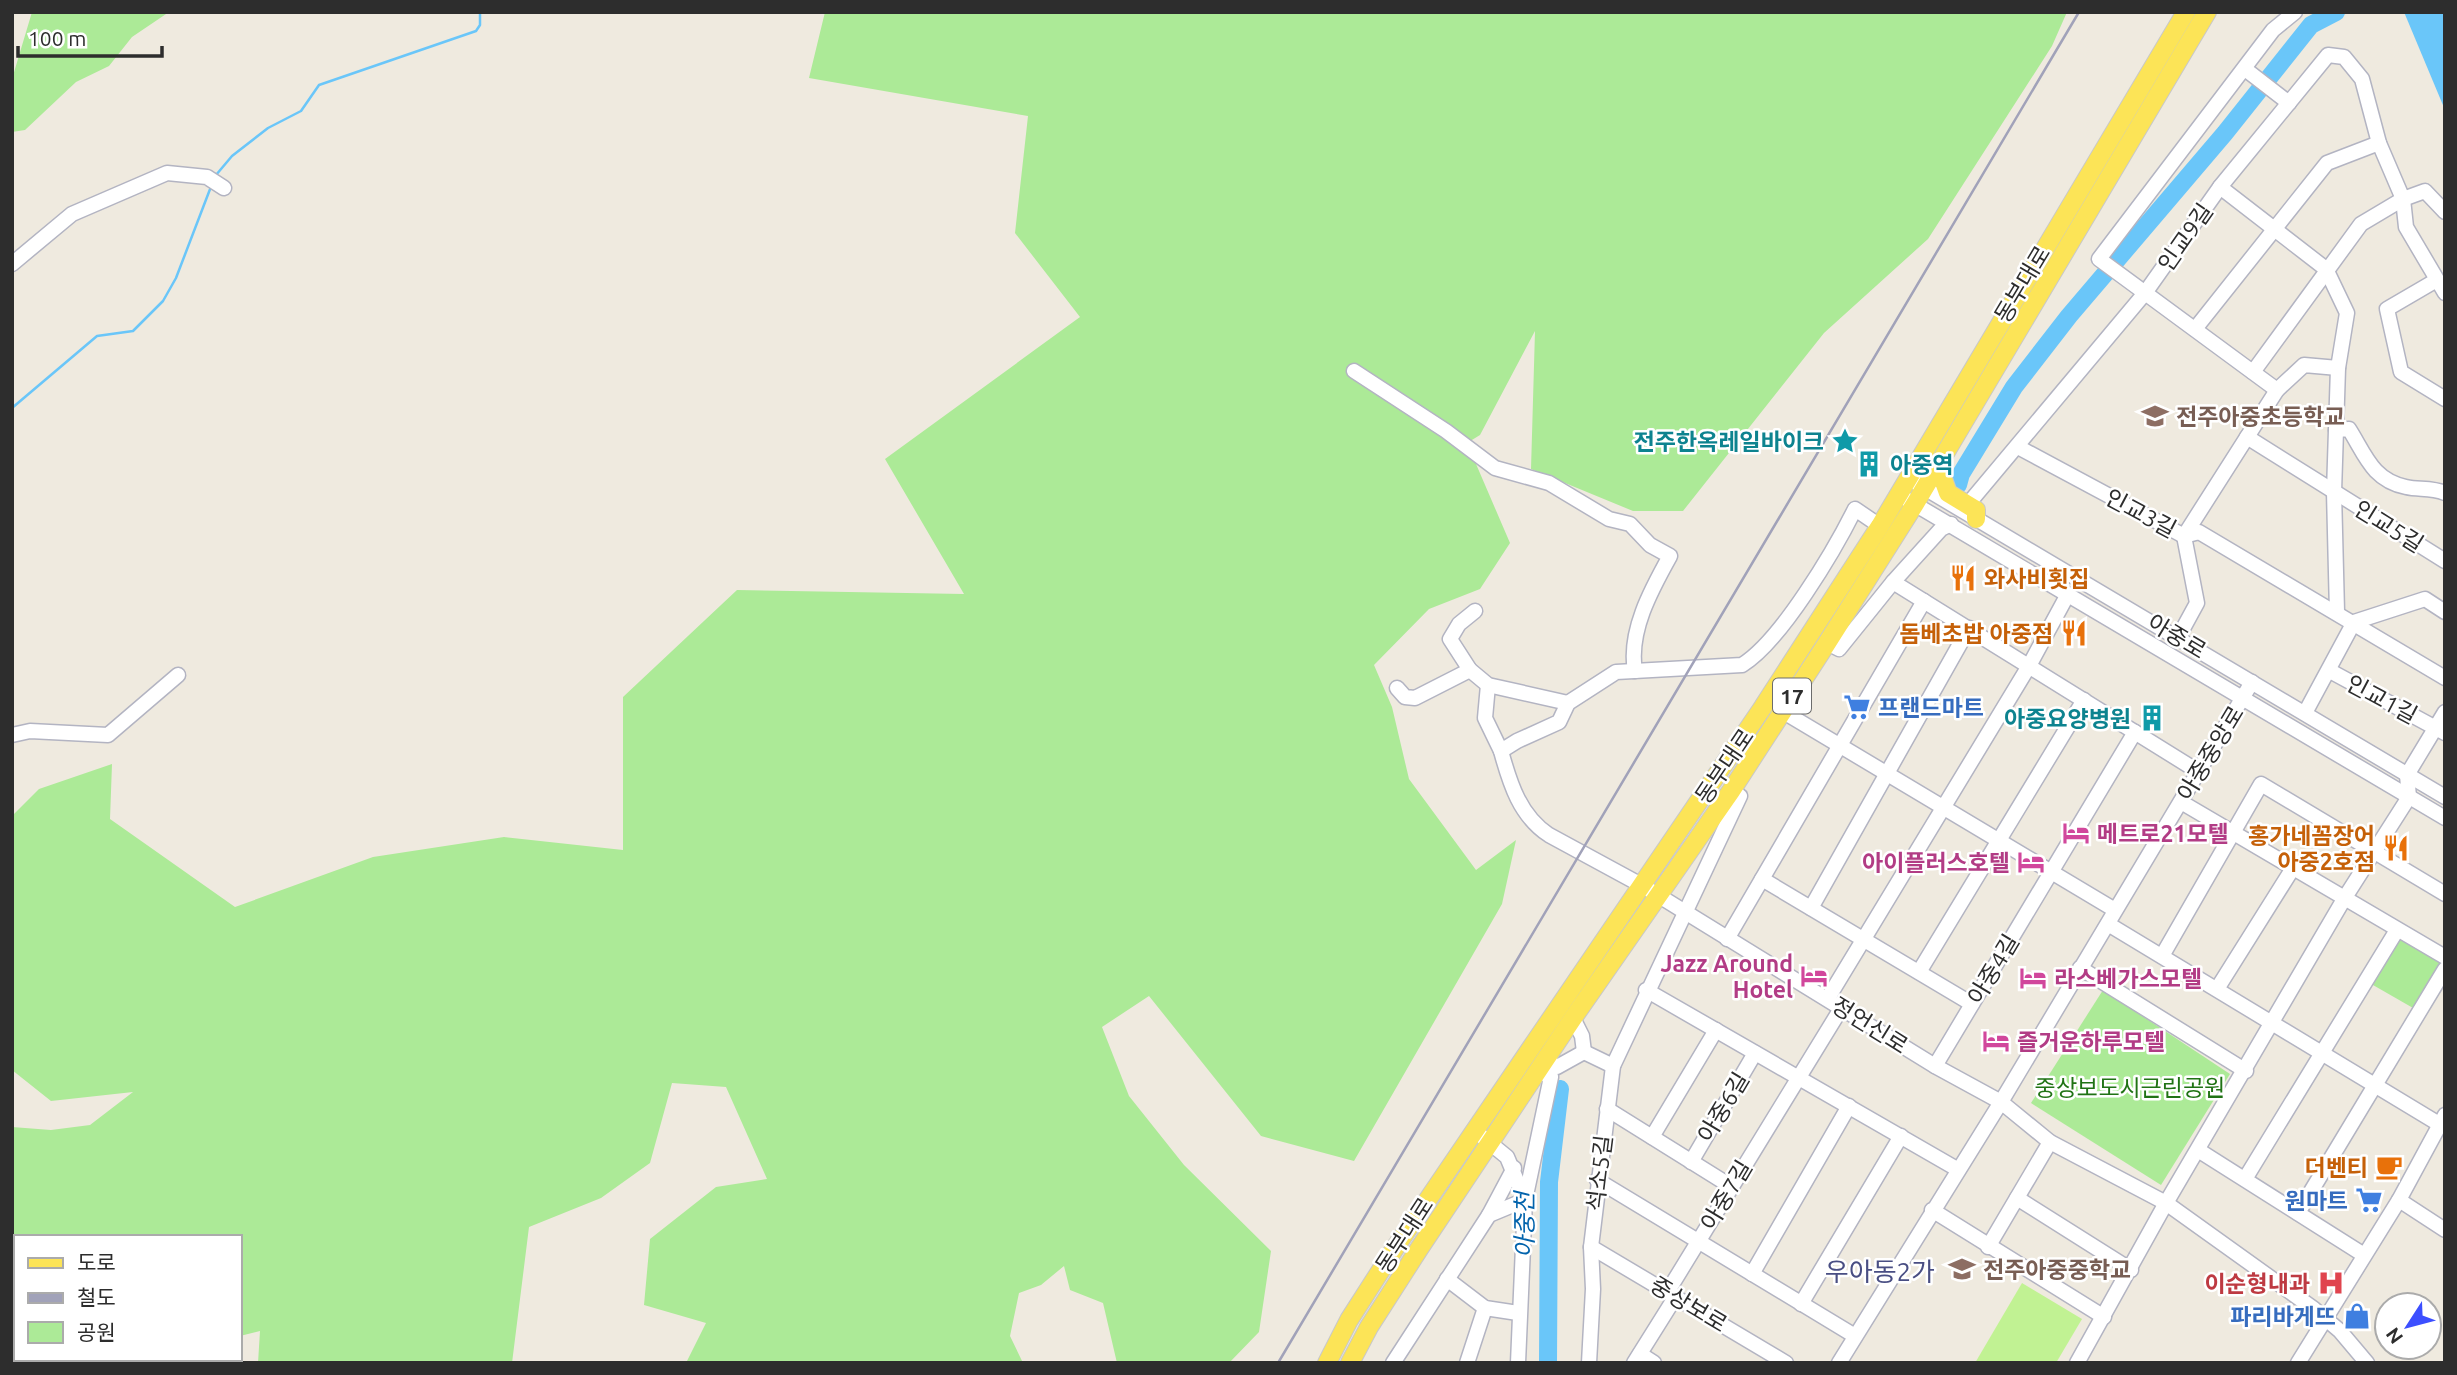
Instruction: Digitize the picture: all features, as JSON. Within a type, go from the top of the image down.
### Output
[{"type":"main road","name":"동부대로","points":[[1350,1363],[1368,1327],[1491,1142],[1548,1068],[1573,1018],[1763,707],[1880,526],[2186,12]]},
{"type":"main road","name":"동부대로","points":[[1327,1363],[1349,1320],[1474,1129],[1650,892],[1731,791],[1828,643],[1919,496],[2207,12]]},
{"type":"main road","points":[[1933,471],[1942,476],[1948,493],[1973,511]]},
{"type":"street","points":[[2277,390],[2099,259],[2248,71],[2273,30],[2295,12]]},
{"type":"street","name":"인교9길","points":[[1973,511],[2018,447],[2285,101],[2328,55],[2344,57],[2362,79],[2379,143],[2403,199],[2406,226],[2435,281],[2445,293]]},
{"type":"street","points":[[2248,71],[2285,101]]},
{"type":"street","points":[[2195,329],[2327,163],[2379,143]]},
{"type":"street","points":[[12,264],[72,214],[167,173],[217,183]]},
{"type":"street","points":[[2220,187],[2326,269]]},
{"type":"street","points":[[2253,372],[2361,224],[2403,199],[2425,191],[2445,212]]},
{"type":"street","name":"인교5길","points":[[2326,269],[2347,313],[2339,368],[2336,430],[2334,492],[2337,612]]},
{"type":"street","points":[[2435,281],[2387,309],[2401,372],[2445,399]]},
{"type":"street","points":[[2179,636],[2197,603],[2184,536],[2277,390],[2304,365],[2339,368]]},
{"type":"street","points":[[1354,371],[1446,431],[1495,468],[1549,482],[1609,519],[1630,524],[1650,545],[1670,556],[1651,589],[1631,652],[1635,671]]},
{"type":"street","points":[[2336,430],[2349,429],[2359,451],[2385,480],[2404,487],[2445,493]]},
{"type":"street","name":"인교5길","points":[[2247,437],[2445,561]]},
{"type":"street","name":"인교3길","points":[[2018,447],[2184,536],[2199,532],[2445,678]]},
{"type":"street","name":"아중로","points":[[1908,478],[1919,496],[1951,524],[2445,818]]},
{"type":"street","name":"아중로","points":[[1898,494],[1919,496],[1973,511],[2445,797]]},
{"type":"street","points":[[1501,751],[1559,722],[1568,703],[1615,672],[1742,665],[1758,655],[1774,638],[1855,509],[1880,526]]},
{"type":"street","points":[[1828,643],[1839,649],[1893,582],[1941,529],[1951,524]]},
{"type":"street","points":[[1893,582],[2199,772]]},
{"type":"street","points":[[1828,998],[1866,940],[2029,666],[2068,594]]},
{"type":"street","points":[[2305,713],[2354,622],[2425,599],[2445,612]]},
{"type":"street","points":[[1727,939],[1842,746],[1924,601]]},
{"type":"street","points":[[1475,611],[1459,624],[1450,639],[1470,670],[1488,685],[1568,703]]},
{"type":"street","points":[[1811,908],[1969,628]]},
{"type":"street","points":[[1397,688],[1405,697],[1415,698],[1470,670]]},
{"type":"street","name":"인교1길","points":[[2330,671],[2440,731]]},
{"type":"street","points":[[12,735],[30,731],[108,735],[178,675]]},
{"type":"street","name":"아중중앙로","points":[[1839,1363],[2001,1102],[2252,682]]},
{"type":"street","name":"정언신로","points":[[1488,685],[1485,718],[1501,751],[1520,804],[1536,826],[1828,998],[1935,1066],[2001,1102],[2050,1142],[2166,1203],[2325,1318],[2367,1363]]},
{"type":"street","points":[[1919,972],[2084,700]]},
{"type":"street","points":[[1782,711],[2115,910]]},
{"type":"street","points":[[2077,1363],[2166,1203],[2344,899],[2409,797],[2407,775],[2440,731],[2445,712]]},
{"type":"street","name":"아중4길","points":[[1935,1066],[2135,732]]},
{"type":"street","points":[[2162,956],[2262,784],[2445,894]]},
{"type":"street","name":"석소5길","points":[[1589,1363],[1593,1289],[1591,1247],[1597,1180],[1613,1066],[1646,990],[1686,914],[1740,796],[1731,791]]},
{"type":"street","points":[[2181,802],[2445,957]]},
{"type":"street","points":[[2217,989],[2293,868]]},
{"type":"street","points":[[1762,879],[1972,1004]]},
{"type":"street","points":[[2108,924],[2324,1052],[2375,1087],[2442,1119],[2399,1200],[2298,1363]]},
{"type":"street","points":[[2245,1179],[2397,930]]},
{"type":"street","points":[[2080,968],[2246,1070]]},
{"type":"street","points":[[2298,1213],[2445,969]]},
{"type":"street","name":"아중6길","points":[[1646,990],[1957,1169]]},
{"type":"street","points":[[1798,1077],[1842,1007]]},
{"type":"street","points":[[1573,1018],[1582,1036],[1584,1052]]},
{"type":"street","name":"아중6길","points":[[1652,1137],[1716,1030]]},
{"type":"street","points":[[1518,1363],[1518,1313],[1525,1200],[1548,1068],[1584,1052],[1613,1066]]},
{"type":"street","name":"아중6길","points":[[1692,1162],[1755,1053]]},
{"type":"street","name":"아중7길","points":[[1637,1358],[1698,1241],[1798,1077]]},
{"type":"street","points":[[1752,1274],[1849,1107]]},
{"type":"street","points":[[1607,1108],[1732,1187]]},
{"type":"street","points":[[1474,1129],[1491,1142],[1514,1168],[1525,1200]]},
{"type":"street","points":[[1801,1304],[1901,1136]]},
{"type":"street","points":[[1988,1247],[2050,1142]]},
{"type":"street","points":[[2197,1150],[2364,1255]]},
{"type":"street","points":[[1398,1361],[1489,1215],[1514,1168]]},
{"type":"street","name":"아중7길","points":[[1597,1180],[1855,1336]]},
{"type":"street","points":[[2017,1198],[2131,1270]]},
{"type":"street","points":[[1489,1215],[1525,1200]]},
{"type":"street","points":[[2399,1200],[2445,1230]]},
{"type":"street","points":[[1932,1210],[2104,1317]]},
{"type":"street","name":"중상보로","points":[[1591,1247],[1786,1363]]},
{"type":"street","points":[[1447,1279],[1485,1308],[1518,1313]]},
{"type":"street","points":[[1467,1363],[1485,1308]]},
{"type":"street","points":[[1637,1358],[1654,1363]]},
{"type":"green space","points":[[32,12],[169,12],[132,37],[109,66],[76,82],[25,130],[12,132],[12,79]]},
{"type":"green space","points":[[825,12],[2067,12],[2052,46],[1928,239],[1824,333],[1683,511],[1633,511],[1531,469],[1535,331],[1480,435],[1467,443],[1510,543],[1480,589],[1429,609],[1374,665],[1392,707],[1409,779],[1476,870],[1516,840],[1502,904],[1354,1161],[1261,1136],[1149,996],[1102,1027],[1129,1096],[1184,1165],[1271,1251],[1259,1332],[1229,1363],[1117,1363],[1103,1303],[1070,1290],[1064,1266],[1041,1285],[1019,1293],[1010,1336],[1023,1363],[686,1363],[706,1323],[644,1305],[650,1239],[716,1187],[767,1179],[726,1087],[672,1083],[650,1163],[601,1198],[529,1227],[512,1363],[258,1363],[260,1331],[242,1336],[242,1235],[14,1235],[14,1361],[210,1361],[12,1363],[12,1127],[51,1130],[90,1125],[133,1092],[51,1101],[12,1070],[12,816],[39,789],[112,764],[110,819],[235,907],[373,857],[504,837],[623,850],[623,697],[737,590],[964,594],[885,459],[1080,317],[1015,233],[1028,116],[809,78]]},
{"type":"green space","points":[[2397,930],[2445,957],[2420,1012],[2366,981]]},
{"type":"green space","name":"중상보도시근린공원","points":[[2103,990],[2230,1074],[2161,1185],[2031,1103]]},
{"type":"green space","points":[[2022,1283],[2082,1319],[2056,1363],[1975,1363]]},
{"type":"water","points":[[2404,12],[2445,12],[2445,110]]},
{"type":"waterway","points":[[216,175],[232,156],[268,128],[301,111],[319,85],[476,31],[480,25],[480,12]]},
{"type":"waterway","points":[[1958,485],[1961,474],[2014,387],[2069,316],[2225,133],[2311,25],[2336,12]]},
{"type":"waterway","points":[[12,408],[97,336],[133,331],[163,301],[176,278],[212,184]]},
{"type":"waterway","name":"아중천","points":[[1548,1363],[1549,1182],[1560,1089]]},
{"type":"railway","points":[[1278,1363],[2079,12]]},
{"type":"place","name":"전주아중초등학교","points":[[2155,416]]},
{"type":"place","name":"전주한옥레일바이크","points":[[1845,441]]},
{"type":"place","name":"아중역","points":[[1869,464]]},
{"type":"place","name":"와사비횟집","points":[[1963,578]]},
{"type":"place","name":"돔베초밥 아중점","points":[[2074,633]]},
{"type":"place","name":"프랜드마트","points":[[1857,707]]},
{"type":"place","name":"아중요양병원","points":[[2152,718]]},
{"type":"place","name":"메트로21모텔","points":[[2076,833]]},
{"type":"place","name":"홍가네꼼장어 아중2호점","points":[[2396,848]]},
{"type":"place","name":"아이플러스호텔","points":[[2031,862]]},
{"type":"place","name":"Jazz Around Hotel","points":[[1814,976]]},
{"type":"place","name":"라스베가스모텔","points":[[2033,978]]},
{"type":"place","name":"즐거운하루모텔","points":[[1996,1041]]},
{"type":"place","name":"더벤티","points":[[2389,1167]]},
{"type":"place","name":"원마트","points":[[2369,1200]]},
{"type":"place","name":"전주아중중학교","points":[[1962,1269]]},
{"type":"place","name":"이순형내과","points":[[2331,1283]]},
{"type":"place","name":"파리바게뜨","points":[[2357,1316]]},
{"type":"district","name":"우아동2가","points":[[1880,1271]]}]
